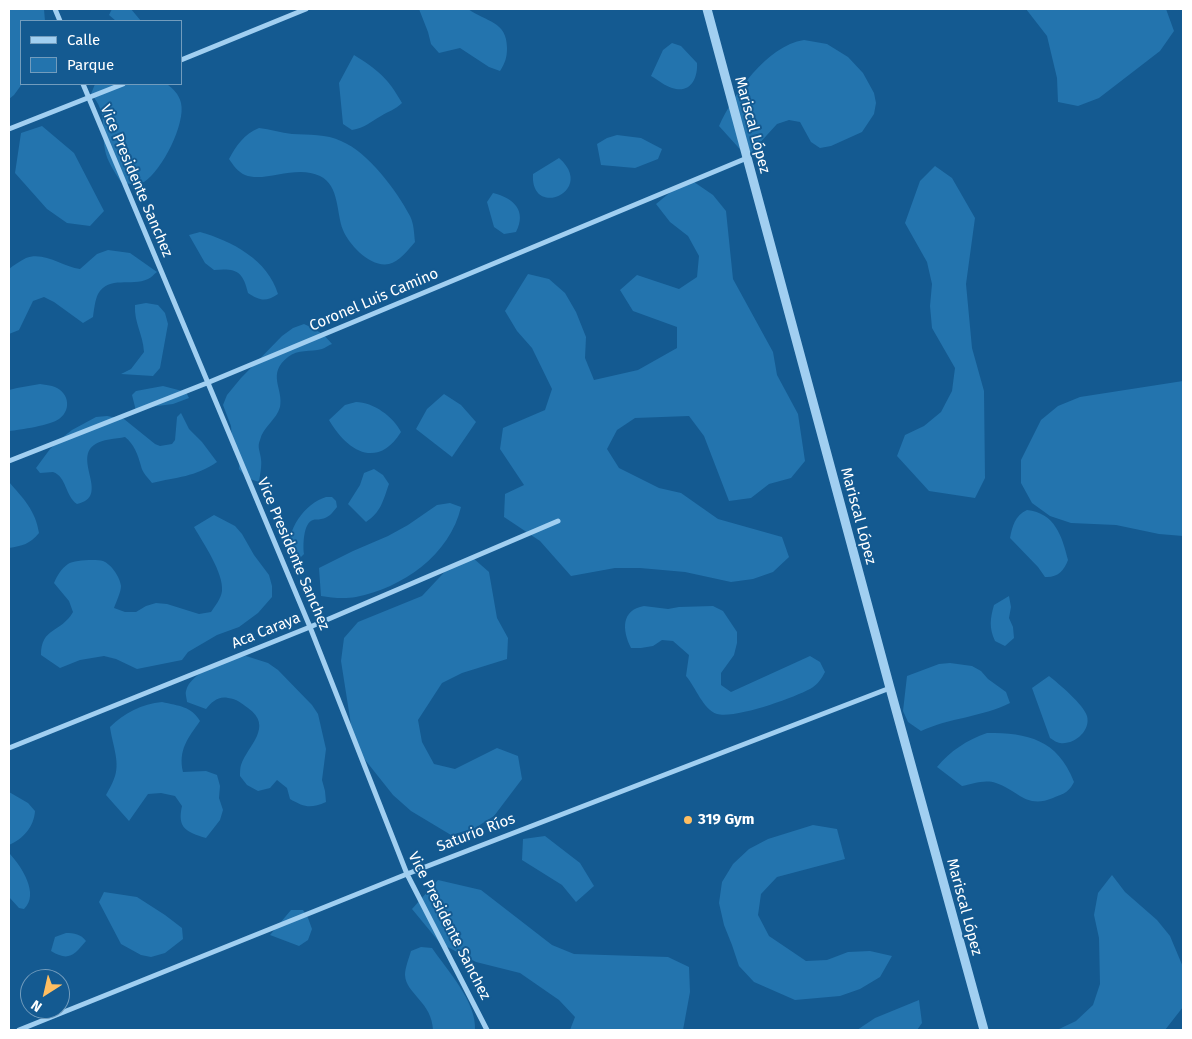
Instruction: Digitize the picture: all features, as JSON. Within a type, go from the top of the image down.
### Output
[{"type":"street","points":[[182,60],[306,9]]},
{"type":"street","name":"Mariscal López","points":[[707,9],[984,1030]]},
{"type":"street","name":"Vice Presidente Sanchez","points":[[83,85],[310,627],[406,874],[487,1030]]},
{"type":"street","points":[[9,129],[120,85]]},
{"type":"street","name":"Coronel Luis Camino","points":[[9,461],[207,383],[747,158]]},
{"type":"street","name":"Aca Caraya","points":[[9,748],[310,627],[558,522]]},
{"type":"street","name":"Saturio Ríos","points":[[19,1030],[406,874],[890,688]]},
{"type":"green space","points":[[9,9],[44,9],[45,20],[20,20],[21,85],[9,99]]},
{"type":"green space","points":[[112,9],[131,9],[140,20],[115,20],[109,15]]},
{"type":"green space","points":[[419,9],[468,9],[494,23],[503,32],[506,39],[506,58],[500,71],[489,67],[460,48],[439,53],[431,44]]},
{"type":"green space","points":[[1026,9],[1166,9],[1174,31],[1160,51],[1099,98],[1078,106],[1058,102],[1057,78],[1047,36]]},
{"type":"green space","points":[[804,40],[827,44],[848,57],[863,73],[874,93],[876,103],[874,114],[862,132],[831,146],[820,148],[811,142],[800,122],[789,120],[777,124],[747,157],[719,126],[725,113],[742,86],[764,61],[790,44]]},
{"type":"green space","points":[[672,43],[681,46],[697,63],[696,74],[692,84],[684,89],[669,87],[651,76],[663,50]]},
{"type":"green space","points":[[354,55],[382,75],[402,103],[364,126],[352,130],[343,124],[339,83]]},
{"type":"green space","points":[[95,85],[168,85],[179,97],[182,112],[176,134],[158,168],[144,182],[130,184],[121,182],[109,163],[105,150],[102,114],[91,94]]},
{"type":"green space","points":[[42,126],[74,153],[104,211],[90,226],[67,223],[47,209],[15,173],[21,133]]},
{"type":"green space","points":[[259,128],[330,137],[351,146],[381,173],[398,195],[411,219],[415,242],[393,263],[382,264],[375,262],[368,259],[355,248],[346,236],[331,186],[320,176],[301,172],[253,177],[240,172],[229,159],[241,141]]},
{"type":"green space","points":[[617,135],[641,138],[662,149],[658,159],[635,168],[601,165],[597,144]]},
{"type":"green space","points":[[559,158],[569,170],[571,181],[567,190],[559,196],[550,198],[541,196],[535,188],[533,174]]},
{"type":"green space","points":[[935,166],[952,178],[975,218],[966,284],[972,348],[984,391],[985,478],[975,498],[929,491],[897,456],[905,435],[924,426],[941,412],[952,391],[955,368],[932,328],[930,306],[932,284],[927,262],[905,223],[920,181]]},
{"type":"green space","points":[[694,182],[713,195],[726,211],[733,279],[773,352],[777,375],[798,414],[805,461],[791,478],[769,484],[751,498],[729,501],[704,436],[689,416],[635,418],[617,430],[607,449],[619,468],[659,488],[681,493],[718,519],[782,537],[789,557],[773,572],[753,579],[731,582],[685,572],[640,568],[615,568],[571,576],[540,541],[504,517],[505,494],[524,485],[500,449],[503,428],[545,410],[552,389],[532,348],[517,331],[505,311],[528,274],[549,279],[565,293],[576,312],[586,337],[585,358],[594,380],[638,370],[677,348],[677,327],[633,311],[620,290],[637,275],[679,289],[697,277],[699,256],[688,236],[670,222],[656,204],[673,190]]},
{"type":"green space","points":[[493,193],[507,198],[516,206],[520,218],[516,232],[504,234],[494,227],[487,202]]},
{"type":"green space","points":[[200,232],[224,241],[247,254],[266,271],[278,294],[263,300],[256,298],[248,293],[244,280],[237,272],[214,270],[205,263],[189,235]]},
{"type":"green space","points":[[108,250],[130,253],[157,272],[141,281],[114,283],[103,288],[97,296],[93,317],[83,323],[44,297],[33,301],[19,330],[9,334],[9,269],[26,258],[40,256],[80,269],[97,254]]},
{"type":"green space","points":[[146,303],[158,305],[165,313],[168,324],[160,368],[153,376],[121,374],[131,369],[144,352],[135,305]]},
{"type":"green space","points":[[304,324],[320,332],[332,344],[322,349],[292,354],[278,369],[277,382],[281,400],[280,407],[259,442],[261,465],[259,482],[247,478],[239,469],[240,459],[233,450],[231,426],[223,405],[227,395],[241,378],[282,336],[293,328]]},
{"type":"green space","points":[[1183,381],[1183,536],[1159,534],[1116,525],[1071,523],[1050,516],[1032,503],[1021,483],[1021,460],[1041,420],[1058,406],[1080,397]]},
{"type":"green space","points":[[40,384],[62,391],[67,400],[66,410],[63,415],[49,423],[9,431],[9,390]]},
{"type":"green space","points":[[163,386],[186,392],[189,398],[173,404],[141,408],[136,411],[132,395],[136,391]]},
{"type":"green space","points":[[444,394],[461,405],[476,422],[452,457],[416,429],[427,409]]},
{"type":"green space","points":[[356,402],[382,411],[398,426],[401,432],[392,444],[382,451],[363,452],[353,447],[336,431],[329,420],[345,405]]},
{"type":"green space","points":[[181,413],[189,429],[202,442],[217,462],[201,471],[152,483],[145,475],[131,443],[125,437],[105,440],[94,445],[89,452],[87,460],[92,486],[91,494],[87,500],[77,504],[73,501],[58,474],[53,472],[40,473],[36,468],[50,449],[63,437],[96,417],[107,416],[124,419],[160,446],[172,444],[175,440],[177,417]]},
{"type":"green space","points":[[374,469],[383,475],[389,484],[378,510],[366,522],[348,504],[360,485],[364,473]]},
{"type":"green space","points":[[9,482],[32,511],[39,533],[26,544],[9,548]]},
{"type":"green space","points":[[326,497],[332,497],[336,501],[337,507],[326,518],[314,520],[307,525],[304,535],[304,554],[300,558],[290,553],[291,536],[298,519],[311,505]]},
{"type":"green space","points":[[450,503],[461,507],[455,524],[446,540],[422,567],[407,577],[373,593],[347,598],[321,596],[319,568],[388,536],[437,505]]},
{"type":"green space","points":[[1027,510],[1037,512],[1051,521],[1060,534],[1068,560],[1062,570],[1056,575],[1045,577],[1010,538],[1017,518]]},
{"type":"green space","points":[[214,515],[235,526],[269,575],[272,597],[258,613],[239,627],[217,635],[188,652],[182,660],[137,669],[116,659],[104,656],[80,660],[60,668],[41,655],[44,639],[63,624],[73,612],[69,601],[54,583],[63,568],[75,562],[100,560],[112,568],[121,586],[114,608],[125,612],[136,612],[156,603],[167,604],[199,614],[211,612],[220,597],[222,584],[212,558],[194,527]]},
{"type":"green space","points":[[473,558],[489,572],[497,618],[508,638],[507,659],[462,673],[442,683],[418,720],[422,742],[434,764],[455,769],[497,748],[518,756],[522,779],[494,816],[475,828],[451,835],[411,811],[393,795],[362,756],[352,731],[341,661],[344,638],[358,622],[422,596],[452,564]]},
{"type":"green space","points":[[1009,596],[1011,607],[1009,618],[1013,627],[1014,638],[1005,646],[995,641],[991,628],[991,619],[994,605]]},
{"type":"green space","points":[[644,606],[668,609],[713,606],[723,611],[737,632],[734,655],[721,673],[721,685],[731,692],[810,656],[820,662],[825,672],[815,686],[791,697],[750,711],[725,715],[717,714],[708,708],[686,676],[689,655],[673,641],[662,640],[653,646],[631,648],[625,628],[627,616],[636,608]]},
{"type":"green space","points":[[246,656],[268,663],[278,670],[312,705],[318,714],[326,749],[322,780],[326,802],[316,806],[299,804],[290,799],[287,788],[277,780],[270,788],[258,791],[247,785],[240,776],[240,769],[259,729],[259,722],[255,715],[241,703],[231,699],[218,699],[206,709],[187,702],[186,691],[189,684],[202,672],[221,663]]},
{"type":"green space","points":[[950,663],[972,666],[981,671],[988,679],[1006,692],[1010,703],[921,731],[908,722],[903,711],[907,676],[939,664]]},
{"type":"green space","points":[[1049,676],[1076,700],[1087,716],[1088,722],[1084,732],[1071,742],[1059,743],[1050,738],[1032,688]]},
{"type":"green space","points":[[162,702],[189,709],[200,721],[185,745],[182,764],[183,772],[206,771],[217,775],[220,786],[219,798],[223,810],[220,820],[206,838],[193,834],[182,824],[182,806],[175,796],[161,793],[148,794],[129,821],[106,795],[113,781],[117,764],[110,727],[121,717],[134,710]]},
{"type":"green space","points":[[987,733],[1016,735],[1040,741],[1059,756],[1074,782],[1072,786],[1068,791],[1053,798],[1036,801],[1023,798],[1004,786],[992,782],[979,782],[962,786],[937,767],[959,747]]},
{"type":"green space","points":[[9,792],[28,803],[35,811],[27,832],[9,845]]},
{"type":"green space","points":[[813,825],[837,829],[845,859],[777,877],[761,894],[758,915],[769,936],[806,961],[827,960],[848,952],[870,951],[892,956],[880,977],[860,989],[840,996],[795,1000],[754,982],[739,966],[724,925],[719,903],[722,882],[733,864],[749,849],[768,839]]},
{"type":"green space","points":[[545,836],[580,863],[594,886],[576,902],[562,885],[522,860],[523,839]]},
{"type":"green space","points":[[9,854],[23,873],[30,888],[28,903],[24,909],[19,908],[9,897]]},
{"type":"green space","points":[[1112,875],[1125,892],[1157,920],[1170,936],[1183,967],[1183,1007],[1165,1030],[1057,1030],[1076,1021],[1093,1005],[1100,984],[1099,938],[1094,915],[1098,893]]},
{"type":"green space","points":[[438,880],[481,890],[552,945],[574,954],[668,957],[689,967],[690,992],[683,1030],[570,1030],[575,1017],[559,1000],[520,973],[476,962],[440,943],[412,909]]},
{"type":"green space","points":[[104,892],[137,897],[182,928],[183,939],[165,953],[151,957],[141,955],[121,944],[99,902]]},
{"type":"green space","points":[[291,910],[303,910],[312,929],[308,940],[299,946],[270,935]]},
{"type":"green space","points":[[66,933],[77,934],[86,941],[71,955],[62,956],[51,951],[55,937]]},
{"type":"green space","points":[[421,947],[432,948],[460,987],[471,1008],[475,1030],[433,1030],[432,1020],[428,1012],[406,982],[406,966],[411,951]]},
{"type":"green space","points":[[919,1000],[922,1023],[917,1030],[857,1030],[875,1018]]},
{"type":"place","name":"319 Gym","points":[[688,820]]}]
